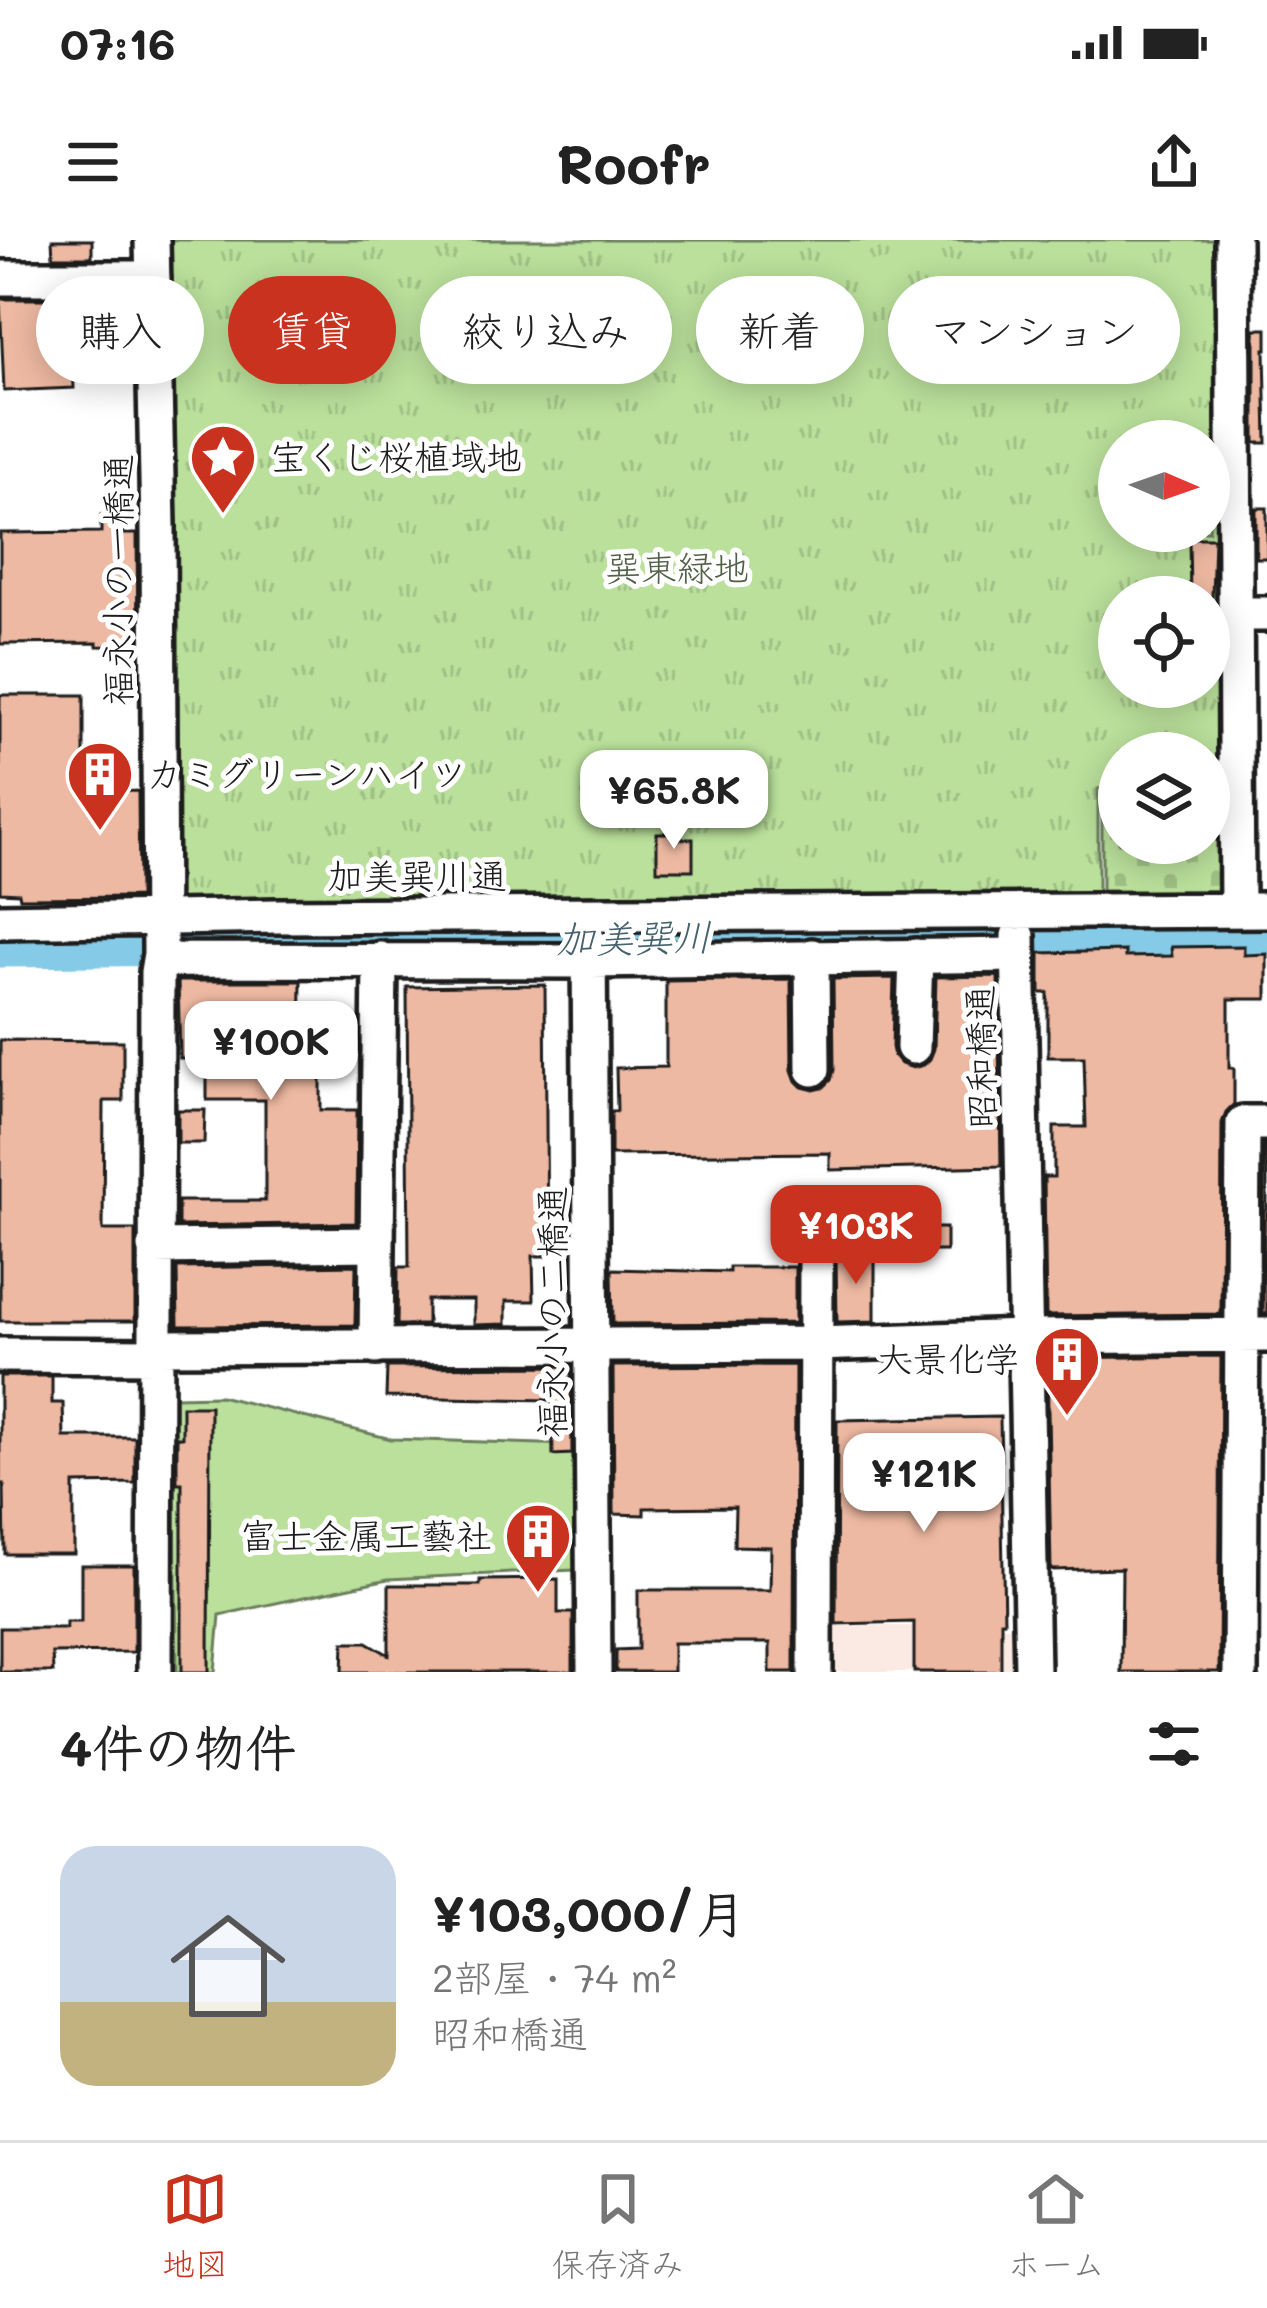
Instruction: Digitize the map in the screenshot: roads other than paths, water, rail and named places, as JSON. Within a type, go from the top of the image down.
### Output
[{"type":"street","name":"福永小の一橋通","points":[[152,240],[153,276]]},
{"type":"street","points":[[1244,253],[1251,490],[1252,910]]},
{"type":"street","points":[[0,278],[36,278]]},
{"type":"street","name":"福永小の一橋通","points":[[154,1672],[159,941],[155,384]]},
{"type":"street","name":"加美巽川通","points":[[0,921],[159,941],[277,916],[588,916],[1018,937],[1252,910]]},
{"type":"street","name":"福永小の二橋通","points":[[588,916],[594,1672]]},
{"type":"street","points":[[159,941],[380,959],[916,956],[1018,937]]},
{"type":"street","name":"昭和橋通","points":[[1018,937],[1032,1672]]},
{"type":"street","points":[[812,956],[813,1069]]},
{"type":"street","points":[[913,1047],[916,956]]},
{"type":"street","points":[[376,1347],[380,959]]},
{"type":"street","points":[[1240,1672],[1256,1335],[1255,1215],[1243,1123],[1267,1123]]},
{"type":"street","points":[[155,1247],[375,1244]]},
{"type":"street","points":[[815,1672],[816,1255]]},
{"type":"street","points":[[0,1355],[1256,1335]]},
{"type":"waterway","name":"加美巽川","points":[[0,945],[1267,932]]},
{"type":"place","name":"宝くじ桜植域地","points":[[223,516]]},
{"type":"place","name":"カミグリーンハイツ","points":[[100,833]]},
{"type":"place","name":"大景化学","points":[[1067,1418]]},
{"type":"place","name":"富士金属工藝社","points":[[538,1595]]},
{"type":"park label","name":"巽東緑地","points":[[677,568]]}]
